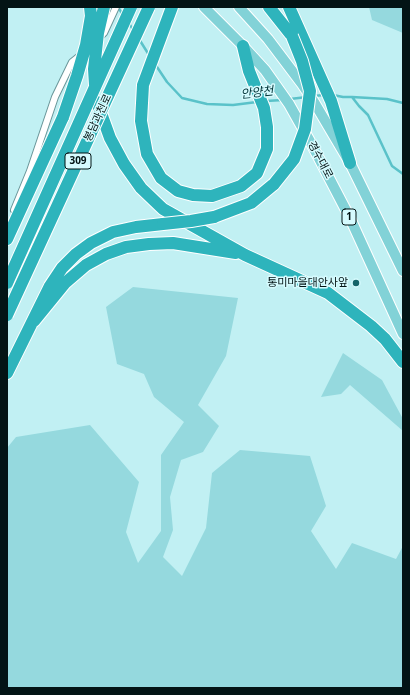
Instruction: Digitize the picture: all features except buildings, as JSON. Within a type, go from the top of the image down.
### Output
[{"type":"highway","points":[[7,239],[11,225],[63,117],[86,45],[91,16],[90,7]]},
{"type":"highway","points":[[104,7],[98,33],[94,69],[97,102],[124,164],[141,188],[162,209],[245,255],[328,293],[371,326],[385,339],[403,362]]},
{"type":"highway","name":"봉담과천로","points":[[7,283],[131,7]]},
{"type":"highway","name":"봉담과천로","points":[[7,315],[149,7]]},
{"type":"highway","points":[[172,7],[143,85],[141,121],[147,154],[161,178],[178,191],[194,195],[212,196],[241,186],[257,173],[267,149],[267,127],[264,108],[249,72],[243,46]]},
{"type":"highway","points":[[7,373],[50,286],[62,268],[76,254],[91,243],[113,232],[136,227],[191,221],[214,216],[251,203],[274,184],[294,159],[305,129],[310,91],[302,61],[292,36],[269,7]]},
{"type":"highway","points":[[289,7],[331,101],[350,163]]},
{"type":"highway","points":[[34,321],[65,283],[86,265],[106,254],[126,247],[173,243],[245,255]]},
{"type":"main road","name":"경수대로","points":[[204,7],[243,46],[278,87],[289,104],[350,218],[403,334]]},
{"type":"main road","name":"1","points":[[239,7],[268,39],[314,102],[350,163],[403,271]]},
{"type":"street","points":[[11,225],[55,97],[72,62],[89,49],[104,33],[116,7]]},
{"type":"shaded area","points":[[369,7],[403,7],[403,33],[372,20]]},
{"type":"shaded area","points":[[133,287],[238,298],[226,356],[198,405],[219,426],[203,452],[181,460],[170,497],[173,530],[163,557],[182,576],[206,528],[212,473],[240,450],[310,456],[326,506],[311,531],[336,569],[352,543],[396,559],[403,546],[403,688],[7,688],[7,448],[16,437],[90,425],[139,482],[126,532],[138,563],[161,531],[161,455],[184,422],[154,397],[144,374],[117,364],[106,307]]},
{"type":"shaded area","points":[[343,353],[382,380],[403,419],[403,431],[350,385],[341,394],[321,397]]},
{"type":"waterway","name":"안양천","points":[[118,7],[123,15]]},
{"type":"waterway","name":"안양천","points":[[128,22],[134,31]]},
{"type":"waterway","name":"안양천","points":[[139,39],[149,55]]},
{"type":"waterway","name":"안양천","points":[[155,64],[167,82],[182,98],[207,104],[233,105],[257,102]]},
{"type":"waterway","name":"안양천","points":[[314,96],[324,95]]},
{"type":"waterway","name":"안양천","points":[[333,95],[352,97],[368,115],[392,166],[403,174]]},
{"type":"waterway","name":"안양천","points":[[290,99],[307,97]]},
{"type":"waterway","points":[[352,97],[387,99],[403,103]]},
{"type":"waterway","name":"안양천","points":[[266,101],[283,100]]},
{"type":"place","name":"통미마을대안사앞","points":[[356,283]]}]
